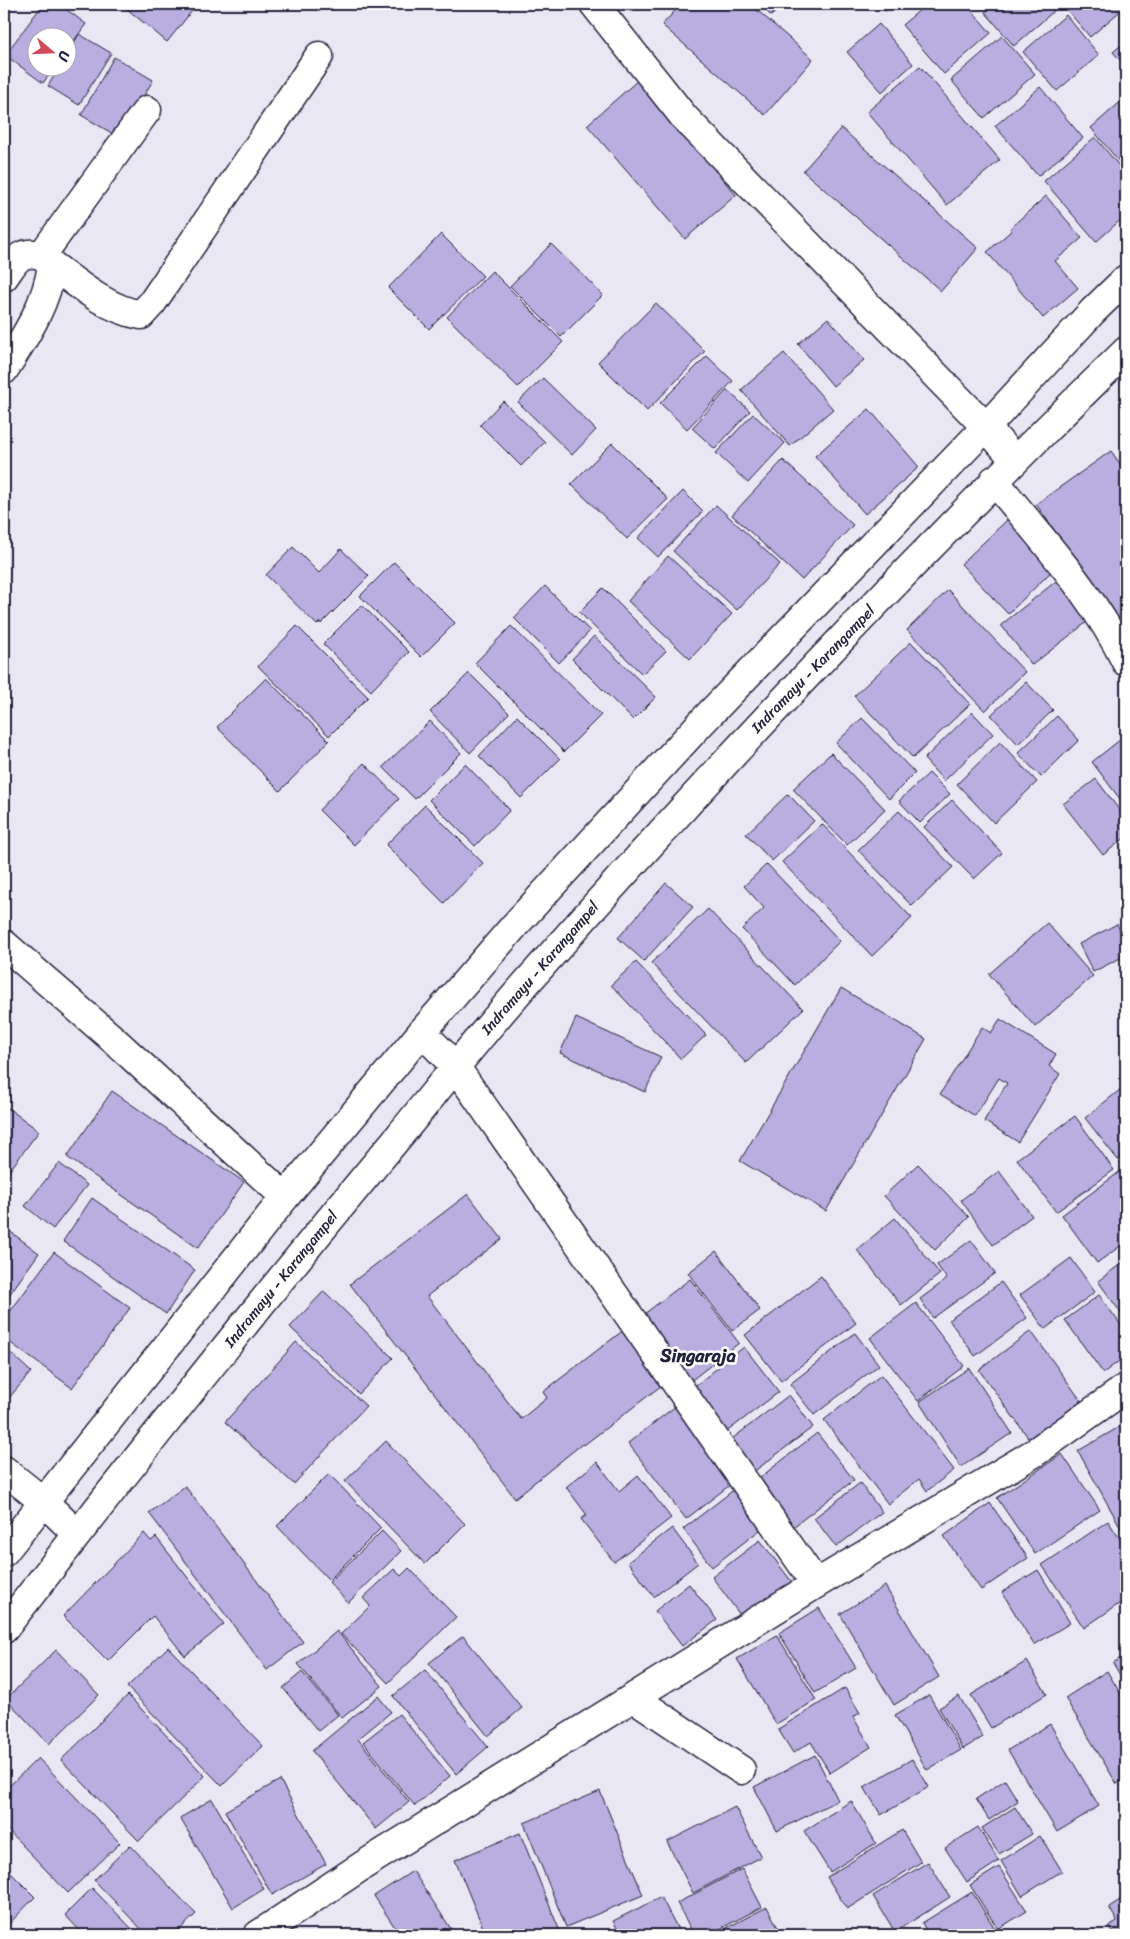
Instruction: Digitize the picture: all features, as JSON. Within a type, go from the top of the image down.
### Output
[{"type":"street","points":[[594,4],[684,117],[986,427],[1015,460]]},
{"type":"street","points":[[4,277],[18,257],[32,253],[47,260],[86,291],[128,313],[141,315],[152,303],[320,56]]},
{"type":"street","points":[[4,370],[24,339],[43,301],[50,282],[47,260],[147,110]]},
{"type":"street","points":[[4,1552],[285,1196],[422,1032],[523,917],[701,723],[1126,279]]},
{"type":"street","name":"Indramayu - Karangampel","points":[[4,1629],[292,1263],[455,1066],[536,972],[770,712],[994,480],[1126,351]]},
{"type":"street","points":[[994,480],[1095,606],[1110,629],[1126,662]]},
{"type":"street","points":[[4,944],[115,1041],[285,1196]]},
{"type":"street","points":[[422,1032],[455,1066],[816,1584]]},
{"type":"street","points":[[258,1935],[362,1866],[816,1584],[1034,1453],[1126,1388]]},
{"type":"street","points":[[4,1470],[44,1502],[77,1534]]},
{"type":"street","points":[[634,1698],[741,1770]]},
{"type":"building","points":[[43,4],[59,4],[86,24],[78,35],[78,28],[28,28],[28,72],[5,55]]},
{"type":"building","points":[[121,4],[195,4],[196,6],[167,42]]},
{"type":"building","points":[[681,4],[750,4],[813,59],[765,115],[662,25]]},
{"type":"building","points":[[760,4],[784,4],[771,16]]},
{"type":"building","points":[[879,4],[894,4],[885,11]]},
{"type":"building","points":[[927,4],[966,4],[991,33],[944,74],[902,25]]},
{"type":"building","points":[[994,4],[1050,4],[1055,10],[1014,46],[985,12]]},
{"type":"building","points":[[1062,4],[1126,4],[1126,6],[1090,37]]},
{"type":"building","points":[[1066,15],[1099,55],[1057,91],[1023,52]]},
{"type":"building","points":[[879,24],[913,64],[882,92],[847,52]]},
{"type":"building","points":[[79,34],[111,53],[79,105],[48,86],[53,78],[78,78]]},
{"type":"building","points":[[1002,36],[1035,74],[984,118],[951,80]]},
{"type":"building","points":[[1126,41],[1126,67],[1113,52]]},
{"type":"building","points":[[114,57],[153,80],[120,138],[81,115]]},
{"type":"building","points":[[920,66],[1000,160],[947,205],[867,112]]},
{"type":"building","points":[[36,78],[47,78],[43,83]]},
{"type":"building","points":[[638,80],[736,195],[685,239],[587,125]]},
{"type":"building","points":[[1040,87],[1083,138],[1038,176],[995,126]]},
{"type":"building","points":[[1126,97],[1126,170],[1091,128]]},
{"type":"building","points":[[841,128],[978,248],[941,291],[803,171]]},
{"type":"building","points":[[1095,137],[1126,174],[1126,215],[1096,242],[1044,181]]},
{"type":"building","points":[[1046,196],[1082,238],[1055,261],[1078,288],[1043,318],[987,252],[1012,230],[1010,228]]},
{"type":"building","points":[[441,234],[483,276],[429,329],[388,288]]},
{"type":"building","points":[[551,244],[603,295],[561,337],[510,286]]},
{"type":"building","points":[[492,271],[563,342],[518,387],[447,317]]},
{"type":"building","points":[[656,303],[705,351],[647,411],[598,362]]},
{"type":"building","points":[[828,318],[864,360],[833,386],[798,344]]},
{"type":"building","points":[[784,353],[833,409],[790,446],[741,390]]},
{"type":"building","points":[[707,356],[733,381],[687,429],[660,403]]},
{"type":"building","points":[[543,378],[596,430],[572,455],[518,402]]},
{"type":"building","points":[[727,390],[750,411],[715,449],[692,428]]},
{"type":"building","points":[[503,401],[545,442],[521,466],[480,425]]},
{"type":"building","points":[[869,409],[919,467],[865,514],[815,456]]},
{"type":"building","points":[[753,414],[785,443],[748,483],[716,453]]},
{"type":"building","points":[[612,443],[668,499],[627,539],[571,484]]},
{"type":"building","points":[[1111,451],[1126,472],[1126,633],[1036,504]]},
{"type":"building","points":[[783,460],[853,525],[802,580],[732,515]]},
{"type":"building","points":[[683,491],[703,511],[658,557],[638,538]]},
{"type":"building","points":[[716,505],[780,564],[737,610],[673,551]]},
{"type":"building","points":[[1008,519],[1055,568],[1008,614],[961,564]]},
{"type":"building","points":[[293,547],[319,573],[341,549],[369,576],[321,624],[320,622],[317,625],[266,575]]},
{"type":"building","points":[[668,556],[732,614],[690,659],[628,601]]},
{"type":"building","points":[[394,562],[455,623],[421,657],[360,596]]},
{"type":"building","points":[[1065,574],[1096,615],[1032,665],[1001,625]]},
{"type":"building","points":[[545,586],[590,631],[559,663],[514,618]]},
{"type":"building","points":[[603,588],[666,651],[642,674],[579,612]]},
{"type":"building","points":[[948,590],[1025,672],[985,711],[907,630]]},
{"type":"building","points":[[362,605],[409,652],[371,691],[323,644]]},
{"type":"building","points":[[297,626],[368,697],[329,736],[258,666]]},
{"type":"building","points":[[511,626],[601,715],[564,752],[475,663]]},
{"type":"building","points":[[594,636],[656,697],[633,720],[572,659]]},
{"type":"building","points":[[911,642],[970,704],[913,758],[854,696]]},
{"type":"building","points":[[469,673],[509,713],[470,753],[430,712]]},
{"type":"building","points":[[266,678],[329,741],[280,791],[217,727]]},
{"type":"building","points":[[1026,682],[1053,710],[1018,744],[991,715]]},
{"type":"building","points":[[972,712],[993,734],[944,781],[924,759]]},
{"type":"building","points":[[517,716],[560,759],[521,798],[479,756]]},
{"type":"building","points":[[1057,716],[1079,740],[1041,777],[1018,753]]},
{"type":"building","points":[[862,718],[915,773],[889,799],[836,743]]},
{"type":"building","points":[[430,721],[461,753],[415,799],[383,767]]},
{"type":"building","points":[[1126,735],[1126,807],[1092,762]]},
{"type":"building","points":[[1000,742],[1037,782],[994,823],[957,784]]},
{"type":"building","points":[[831,753],[885,809],[847,845],[793,789]]},
{"type":"building","points":[[364,763],[399,799],[354,845],[319,810]]},
{"type":"building","points":[[465,764],[510,810],[475,846],[429,800]]},
{"type":"building","points":[[929,773],[950,794],[920,823],[899,801]]},
{"type":"building","points":[[1096,779],[1126,819],[1126,837],[1103,855],[1063,804]]},
{"type":"building","points":[[788,794],[814,821],[772,861],[746,834]]},
{"type":"building","points":[[952,800],[1002,853],[974,879],[924,827]]},
{"type":"building","points":[[425,805],[483,863],[444,903],[386,845]]},
{"type":"building","points":[[899,811],[953,867],[912,906],[858,850]]},
{"type":"building","points":[[822,824],[912,918],[872,956],[782,862]]},
{"type":"building","points":[[767,864],[840,941],[795,985],[742,929],[764,908],[744,886]]},
{"type":"building","points":[[666,883],[693,907],[644,961],[618,938]]},
{"type":"building","points":[[708,909],[803,1009],[746,1063],[651,963]]},
{"type":"building","points":[[1047,923],[1093,976],[1035,1027],[989,974]]},
{"type":"building","points":[[1117,924],[1126,942],[1126,955],[1093,972],[1079,944]]},
{"type":"building","points":[[636,962],[706,1035],[681,1059],[611,985]]},
{"type":"building","points":[[841,988],[926,1039],[826,1211],[740,1161]]},
{"type":"building","points":[[576,1018],[661,1057],[645,1092],[560,1053]]},
{"type":"building","points":[[1000,1019],[1056,1054],[1049,1066],[1060,1074],[1018,1142],[984,1121],[1007,1083],[999,1078],[975,1116],[940,1094],[982,1027],[991,1033]]},
{"type":"building","points":[[1126,1085],[1126,1154],[1118,1160],[1085,1118]]},
{"type":"building","points":[[112,1091],[244,1182],[198,1248],[67,1157]]},
{"type":"building","points":[[4,1105],[39,1131],[4,1178]]},
{"type":"building","points":[[1075,1116],[1114,1170],[1056,1212],[1017,1159]]},
{"type":"building","points":[[59,1163],[87,1185],[53,1229],[25,1206]]},
{"type":"building","points":[[918,1164],[969,1217],[935,1250],[884,1196]]},
{"type":"building","points":[[1126,1167],[1126,1242],[1097,1263],[1062,1215]]},
{"type":"building","points":[[999,1171],[1032,1216],[993,1245],[961,1200]]},
{"type":"building","points":[[468,1194],[502,1239],[427,1296],[521,1419],[547,1398],[543,1392],[625,1329],[666,1382],[584,1445],[582,1444],[515,1498],[350,1284]]},
{"type":"building","points":[[92,1198],[195,1270],[166,1314],[63,1241]]},
{"type":"building","points":[[895,1218],[940,1274],[901,1305],[857,1250]]},
{"type":"building","points":[[4,1227],[39,1253],[4,1302]]},
{"type":"building","points":[[971,1240],[995,1273],[933,1318],[920,1299],[947,1279],[937,1265]]},
{"type":"building","points":[[716,1251],[760,1310],[732,1331],[688,1273]]},
{"type":"building","points":[[54,1252],[130,1308],[72,1388],[4,1338],[4,1320]]},
{"type":"building","points":[[1071,1258],[1095,1292],[1045,1329],[1020,1295]]},
{"type":"building","points":[[1126,1260],[1126,1320],[1098,1281]]},
{"type":"building","points":[[821,1276],[856,1323],[781,1381],[745,1335]]},
{"type":"building","points":[[690,1279],[739,1343],[688,1383],[639,1318]]},
{"type":"building","points":[[1001,1282],[1027,1318],[975,1356],[949,1320]]},
{"type":"building","points":[[324,1291],[393,1358],[359,1394],[290,1327]]},
{"type":"building","points":[[1099,1295],[1126,1332],[1126,1356],[1103,1373],[1065,1320]]},
{"type":"building","points":[[916,1303],[964,1366],[918,1401],[870,1338]]},
{"type":"building","points":[[1031,1331],[1082,1402],[1030,1440],[979,1370]]},
{"type":"building","points":[[855,1333],[879,1365],[814,1415],[790,1384]]},
{"type":"building","points":[[296,1342],[366,1406],[294,1484],[225,1422]]},
{"type":"building","points":[[4,1347],[31,1372],[8,1399],[4,1395]]},
{"type":"building","points":[[744,1347],[779,1392],[725,1433],[691,1389]]},
{"type":"building","points":[[969,1368],[1012,1433],[961,1467],[919,1402]]},
{"type":"building","points":[[881,1375],[954,1470],[927,1491],[919,1479],[888,1504],[824,1420]]},
{"type":"building","points":[[789,1395],[813,1427],[752,1473],[728,1442]]},
{"type":"building","points":[[681,1402],[739,1478],[686,1519],[628,1443]]},
{"type":"building","points":[[1126,1423],[1126,1537],[1078,1451]]},
{"type":"building","points":[[817,1433],[854,1480],[793,1527],[757,1480]]},
{"type":"building","points":[[386,1441],[465,1524],[425,1564],[345,1481]]},
{"type":"building","points":[[1062,1454],[1100,1510],[1035,1554],[997,1498]]},
{"type":"building","points":[[597,1462],[619,1491],[638,1475],[671,1518],[614,1562],[581,1519],[587,1515],[566,1487]]},
{"type":"building","points":[[329,1474],[381,1528],[329,1580],[277,1526]]},
{"type":"building","points":[[860,1483],[882,1512],[836,1547],[814,1518]]},
{"type":"building","points":[[740,1485],[769,1523],[712,1567],[683,1529]]},
{"type":"building","points":[[185,1486],[303,1642],[267,1670],[149,1513]]},
{"type":"building","points":[[990,1503],[1028,1558],[981,1590],[944,1536]]},
{"type":"building","points":[[1108,1521],[1126,1548],[1126,1599],[1084,1628],[1042,1565]]},
{"type":"building","points":[[672,1528],[698,1563],[654,1597],[628,1562]]},
{"type":"building","points":[[382,1531],[401,1551],[348,1603],[329,1582]]},
{"type":"building","points":[[144,1533],[151,1541],[156,1537],[224,1624],[185,1656],[153,1616],[108,1661],[63,1616]]},
{"type":"building","points":[[760,1540],[792,1582],[743,1619],[712,1577]]},
{"type":"building","points":[[409,1568],[456,1617],[388,1683],[341,1634],[370,1606],[363,1598],[394,1569],[401,1576]]},
{"type":"building","points":[[1038,1570],[1070,1623],[1034,1645],[1002,1592]]},
{"type":"building","points":[[689,1584],[717,1620],[682,1646],[655,1611]]},
{"type":"building","points":[[885,1586],[939,1677],[894,1705],[840,1614]]},
{"type":"building","points":[[819,1608],[856,1668],[815,1693],[779,1633]]},
{"type":"building","points":[[337,1631],[382,1686],[342,1718],[298,1664]]},
{"type":"building","points":[[777,1635],[816,1700],[776,1724],[737,1659]]},
{"type":"building","points":[[463,1636],[522,1708],[488,1736],[429,1663]]},
{"type":"building","points":[[168,1647],[263,1746],[222,1786],[127,1687]]},
{"type":"building","points":[[56,1650],[99,1695],[49,1744],[6,1699]]},
{"type":"building","points":[[1126,1655],[1126,1685],[1113,1663]]},
{"type":"building","points":[[1027,1661],[1047,1694],[991,1728],[971,1695]]},
{"type":"building","points":[[425,1670],[488,1747],[456,1774],[393,1696]]},
{"type":"building","points":[[1107,1671],[1126,1703],[1126,1778],[1117,1784],[1065,1698]]},
{"type":"building","points":[[302,1672],[338,1715],[318,1731],[283,1688]]},
{"type":"building","points":[[845,1688],[860,1713],[853,1717],[871,1747],[830,1773],[811,1742],[793,1753],[778,1729]]},
{"type":"building","points":[[128,1695],[205,1776],[139,1841],[61,1760]]},
{"type":"building","points":[[929,1695],[961,1750],[927,1770],[895,1715]]},
{"type":"building","points":[[378,1696],[391,1712],[358,1739],[409,1802],[376,1829],[312,1751]]},
{"type":"building","points":[[959,1696],[983,1737],[963,1749],[939,1708]]},
{"type":"building","points":[[399,1714],[450,1776],[415,1806],[363,1742]]},
{"type":"building","points":[[1050,1724],[1099,1806],[1057,1832],[1008,1750]]},
{"type":"building","points":[[815,1755],[838,1800],[777,1831],[754,1787]]},
{"type":"building","points":[[38,1758],[120,1843],[68,1893],[4,1826],[4,1791]]},
{"type":"building","points":[[912,1759],[929,1787],[881,1815],[864,1787]]},
{"type":"building","points":[[280,1780],[326,1864],[272,1895],[225,1811]]},
{"type":"building","points":[[1005,1780],[1018,1801],[989,1820],[976,1799]]},
{"type":"building","points":[[600,1791],[643,1895],[566,1927],[524,1823]]},
{"type":"building","points":[[212,1799],[264,1889],[233,1908],[180,1818]]},
{"type":"building","points":[[851,1801],[876,1843],[830,1872],[804,1831]]},
{"type":"building","points":[[735,1807],[761,1857],[693,1893],[667,1842]]},
{"type":"building","points":[[1015,1807],[1032,1834],[999,1854],[982,1828]]},
{"type":"building","points":[[978,1827],[999,1861],[967,1882],[945,1848]]},
{"type":"building","points":[[902,1830],[921,1862],[847,1909],[827,1877]]},
{"type":"building","points":[[520,1833],[561,1934],[559,1935],[486,1935],[455,1860]]},
{"type":"building","points":[[1040,1836],[1062,1871],[1022,1896],[1001,1861]]},
{"type":"building","points":[[130,1845],[196,1914],[174,1935],[147,1935],[94,1880]]},
{"type":"building","points":[[928,1862],[950,1897],[895,1932],[873,1896]]},
{"type":"building","points":[[4,1866],[35,1897],[4,1929]]},
{"type":"building","points":[[999,1867],[1027,1911],[998,1929],[970,1885]]},
{"type":"building","points":[[742,1869],[762,1907],[708,1935],[694,1935],[677,1903]]},
{"type":"building","points":[[413,1871],[455,1935],[400,1935],[374,1896]]},
{"type":"building","points":[[92,1888],[138,1935],[84,1935],[65,1915]]},
{"type":"building","points":[[972,1892],[999,1935],[929,1935],[922,1923]]},
{"type":"building","points":[[1126,1896],[1126,1935],[1114,1935],[1108,1927],[1117,1921],[1109,1907]]},
{"type":"building","points":[[661,1897],[681,1935],[621,1935],[613,1921]]},
{"type":"building","points":[[767,1907],[782,1935],[713,1935]]},
{"type":"building","points":[[834,1930],[837,1935],[825,1935]]},
{"type":"district","name":"Singaraja","points":[[698,1356]]}]
